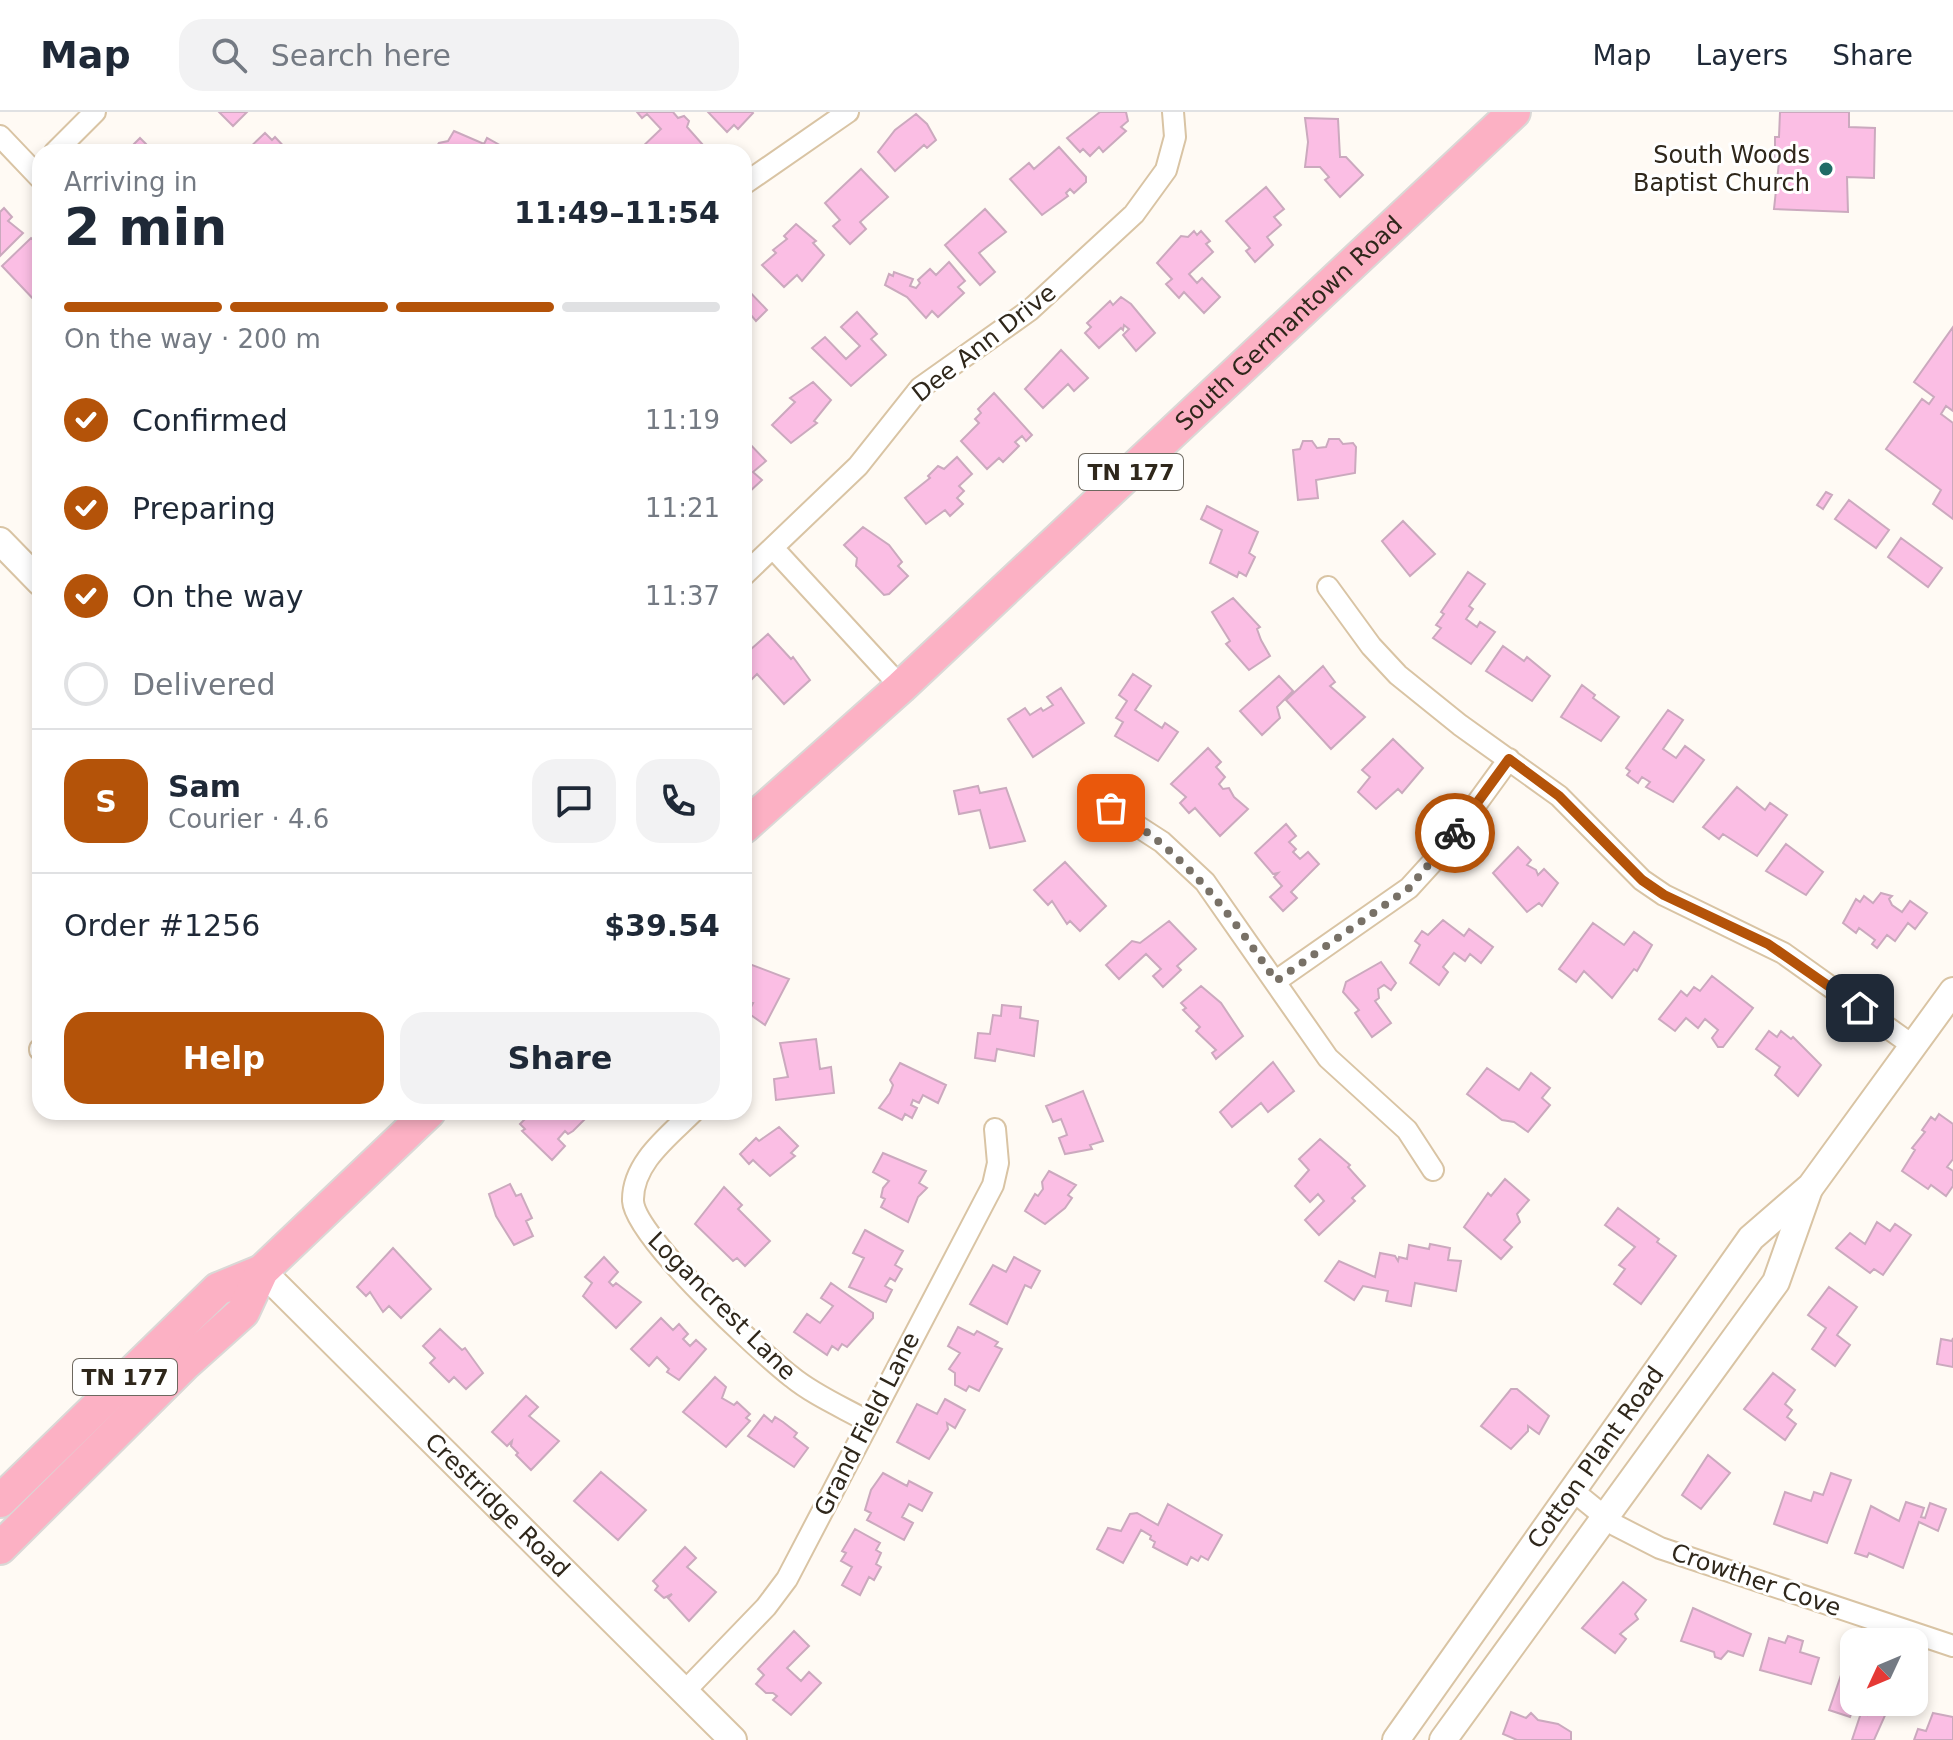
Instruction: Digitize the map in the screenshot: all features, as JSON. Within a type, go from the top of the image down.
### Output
[{"type":"main road","name":"South Germantown Road","points":[[752,820],[901,687],[1514,112]]},
{"type":"main road","name":"TN 177","points":[[0,1501],[218,1289],[262,1271],[421,1120]]},
{"type":"main road","name":"TN 177","points":[[0,1548],[186,1363],[243,1312],[262,1271]]},
{"type":"street","points":[[63,144],[95,112]]},
{"type":"street","points":[[752,178],[848,112]]},
{"type":"street","name":"Dee Ann Drive","points":[[752,568],[858,466],[920,388],[1030,310],[1134,214],[1166,170],[1175,137],[1173,112]]},
{"type":"street","points":[[0,136],[32,166]]},
{"type":"street","points":[[0,541],[32,574]]},
{"type":"street","points":[[773,548],[901,687]]},
{"type":"street","points":[[1328,587],[1371,646],[1398,675],[1460,725],[1559,796],[1642,880],[1664,895],[1783,953],[1912,1045]]},
{"type":"street","points":[[1276,981],[1409,888],[1440,854],[1509,759]]},
{"type":"street","points":[[1097,800],[1162,842],[1205,882],[1328,1058],[1407,1130],[1433,1170]]},
{"type":"street","name":"Cotton Plant Road","points":[[1396,1740],[1751,1238],[1811,1186],[1953,991]]},
{"type":"street","name":"Logancrest Lane","points":[[685,1120],[647,1160],[637,1180],[633,1202],[650,1238],[782,1369],[804,1386],[867,1421]]},
{"type":"street","name":"Grand Field Lane","points":[[685,1691],[780,1589],[993,1185],[998,1163],[995,1129]]},
{"type":"street","name":"Cotton Plant Road","points":[[1443,1740],[1776,1282],[1811,1186]]},
{"type":"street","name":"Crestridge Road","points":[[262,1271],[733,1740]]},
{"type":"street","name":"Crowther Cove","points":[[1572,1490],[1605,1518],[1660,1548],[1953,1646]]},
{"type":"building","points":[[219,112],[247,112],[233,126]]},
{"type":"building","points":[[637,112],[673,112],[678,118],[684,116],[689,121],[687,127],[702,144],[645,144],[661,129],[647,114],[642,118]]},
{"type":"building","points":[[708,112],[753,113],[738,129],[734,125],[727,132]]},
{"type":"building","points":[[1100,112],[1126,112],[1128,121],[1121,127],[1126,131],[1103,152],[1099,147],[1090,156],[1083,149],[1080,152],[1067,138]]},
{"type":"building","name":"South Woods Baptist Church","points":[[1780,112],[1849,112],[1849,127],[1875,128],[1874,178],[1847,177],[1848,212],[1774,209],[1779,162],[1775,162],[1775,137],[1779,137]]},
{"type":"building","points":[[916,114],[927,124],[936,140],[927,148],[924,145],[895,171],[878,152],[895,130]]},
{"type":"building","points":[[1305,118],[1338,119],[1340,157],[1346,157],[1363,175],[1340,197],[1325,180],[1329,177],[1320,167],[1305,167],[1308,142]]},
{"type":"building","points":[[454,131],[484,144],[438,144],[448,141]]},
{"type":"building","points":[[265,133],[282,144],[253,144]]},
{"type":"building","points":[[487,138],[498,144],[484,144]]},
{"type":"building","points":[[1059,147],[1086,177],[1086,182],[1074,193],[1070,189],[1066,193],[1068,196],[1042,215],[1010,179],[1029,163],[1034,169]]},
{"type":"building","points":[[861,169],[888,197],[860,222],[866,229],[850,244],[833,226],[840,220],[825,203]]},
{"type":"building","points":[[1266,187],[1284,209],[1274,217],[1281,225],[1267,237],[1273,245],[1255,262],[1246,251],[1250,248],[1226,221]]},
{"type":"building","points":[[4,208],[12,217],[8,221],[23,233],[0,256],[0,212]]},
{"type":"building","points":[[985,209],[1006,232],[979,253],[995,272],[980,285],[945,245]]},
{"type":"building","points":[[796,224],[816,241],[813,243],[824,255],[802,281],[797,275],[784,287],[762,265],[776,253],[773,250],[787,239],[784,236]]},
{"type":"building","points":[[1194,231],[1197,235],[1201,231],[1210,241],[1206,244],[1213,252],[1189,274],[1197,283],[1202,278],[1220,297],[1204,313],[1184,292],[1179,298],[1166,284],[1172,279],[1157,263],[1181,236],[1188,237]]},
{"type":"building","points":[[32,239],[32,298],[2,266]]},
{"type":"building","points":[[949,262],[965,281],[958,287],[964,293],[938,317],[932,311],[926,318],[907,297],[885,285],[889,274],[893,276],[894,272],[913,279],[910,286],[916,288],[920,283],[918,280],[930,269],[936,275]]},
{"type":"building","points":[[752,294],[767,310],[756,321],[752,316]]},
{"type":"building","points":[[1121,297],[1131,304],[1155,333],[1136,351],[1123,335],[1129,329],[1124,325],[1123,330],[1121,328],[1099,348],[1085,333],[1091,327],[1087,323],[1110,301],[1113,305]]},
{"type":"building","points":[[857,312],[877,334],[871,339],[886,355],[851,386],[812,348],[825,337],[846,359],[860,346],[841,327]]},
{"type":"building","points":[[1953,327],[1953,411],[1946,406],[1941,414],[1953,423],[1953,519],[1933,504],[1941,490],[1886,449],[1922,399],[1929,404],[1934,397],[1914,382]]},
{"type":"building","points":[[1061,350],[1088,378],[1074,391],[1068,384],[1043,408],[1025,389]]},
{"type":"building","points":[[813,382],[831,400],[814,421],[817,423],[791,443],[772,425],[795,402],[790,398]]},
{"type":"building","points":[[994,393],[1032,435],[1026,441],[1022,436],[1015,442],[1019,446],[1003,462],[999,458],[987,469],[961,441],[979,423],[975,419],[981,413],[978,409]]},
{"type":"building","points":[[1329,439],[1339,439],[1343,444],[1353,443],[1356,447],[1355,473],[1316,480],[1318,498],[1298,500],[1293,450],[1300,449],[1303,441],[1312,441],[1317,448],[1326,447]]},
{"type":"building","points":[[752,446],[766,461],[753,472],[762,480],[752,489]]},
{"type":"building","points":[[957,457],[972,474],[959,486],[964,491],[957,498],[963,504],[950,516],[945,510],[926,524],[905,498],[930,478],[928,476],[938,466],[944,469]]},
{"type":"building","points":[[1826,492],[1832,495],[1823,509],[1817,505]]},
{"type":"building","points":[[1849,500],[1889,530],[1876,548],[1835,519]]},
{"type":"building","points":[[1207,506],[1258,532],[1249,553],[1255,557],[1246,576],[1239,572],[1237,577],[1210,563],[1222,530],[1201,519]]},
{"type":"building","points":[[1403,521],[1435,554],[1410,576],[1382,541]]},
{"type":"building","points":[[863,527],[889,545],[902,562],[898,566],[908,576],[889,594],[884,595],[856,566],[857,558],[844,545]]},
{"type":"building","points":[[1901,538],[1942,568],[1928,587],[1888,557]]},
{"type":"building","points":[[1468,572],[1485,584],[1469,606],[1473,609],[1466,619],[1477,627],[1480,622],[1495,632],[1471,664],[1433,638],[1441,628],[1436,625],[1444,614],[1441,612]]},
{"type":"building","points":[[1233,598],[1260,627],[1257,629],[1270,656],[1249,670],[1226,644],[1230,641],[1212,612]]},
{"type":"building","points":[[768,634],[791,659],[793,657],[810,680],[784,704],[757,674],[752,679],[752,648]]},
{"type":"building","points":[[1503,646],[1524,661],[1527,657],[1550,676],[1532,701],[1486,671]]},
{"type":"building","points":[[1323,666],[1335,682],[1330,686],[1365,717],[1331,749],[1286,700]]},
{"type":"building","points":[[1133,674],[1151,686],[1135,710],[1162,728],[1165,723],[1178,732],[1158,761],[1115,736],[1123,722],[1116,718],[1127,701],[1119,695]]},
{"type":"building","points":[[1279,676],[1293,691],[1277,707],[1280,718],[1262,735],[1240,711]]},
{"type":"building","points":[[1582,685],[1595,695],[1593,698],[1619,717],[1601,741],[1561,717]]},
{"type":"building","points":[[1061,688],[1084,723],[1033,757],[1008,719],[1025,708],[1030,715],[1041,708],[1043,711],[1053,705],[1047,697]]},
{"type":"building","points":[[1668,710],[1683,720],[1663,749],[1676,758],[1685,746],[1704,760],[1673,802],[1646,787],[1650,782],[1642,777],[1638,783],[1627,775],[1630,771],[1626,768]]},
{"type":"building","points":[[1393,739],[1423,768],[1402,793],[1398,789],[1376,809],[1358,792],[1370,777],[1362,770]]},
{"type":"building","points":[[1208,748],[1221,762],[1216,767],[1225,777],[1219,784],[1223,789],[1229,788],[1248,809],[1220,836],[1195,808],[1189,813],[1180,803],[1186,797],[1171,784]]},
{"type":"building","points":[[978,786],[980,793],[1006,788],[1025,841],[990,848],[980,810],[959,814],[954,791]]},
{"type":"building","points":[[1737,787],[1765,810],[1770,803],[1787,815],[1757,856],[1723,834],[1719,839],[1703,827]]},
{"type":"building","points":[[1286,824],[1296,836],[1289,842],[1296,849],[1293,852],[1300,859],[1308,852],[1319,864],[1291,892],[1297,898],[1283,911],[1270,897],[1282,886],[1274,877],[1278,873],[1273,874],[1255,853]]},
{"type":"building","points":[[1786,844],[1823,872],[1806,895],[1766,871]]},
{"type":"building","points":[[1518,847],[1531,860],[1527,865],[1538,875],[1544,869],[1558,883],[1542,906],[1539,903],[1527,912],[1493,873]]},
{"type":"building","points":[[1065,862],[1106,906],[1080,931],[1070,921],[1067,924],[1052,901],[1048,905],[1034,890]]},
{"type":"building","points":[[1881,893],[1892,896],[1889,899],[1892,905],[1902,912],[1910,901],[1927,913],[1915,929],[1908,923],[1895,941],[1887,935],[1877,948],[1872,944],[1875,940],[1859,928],[1856,933],[1843,923],[1856,899],[1860,902],[1864,896],[1873,903]]},
{"type":"building","points":[[1443,920],[1464,936],[1469,929],[1493,947],[1481,963],[1470,954],[1465,961],[1454,953],[1443,967],[1448,972],[1439,985],[1410,963],[1420,945],[1415,941],[1422,931],[1428,935]]},
{"type":"building","points":[[1169,921],[1196,949],[1177,966],[1181,970],[1163,987],[1153,976],[1161,969],[1146,954],[1119,979],[1106,965],[1132,941],[1140,943]]},
{"type":"building","points":[[1593,923],[1624,945],[1634,932],[1652,945],[1637,971],[1634,969],[1612,998],[1584,971],[1576,982],[1559,969]]},
{"type":"building","points":[[1381,962],[1396,983],[1391,990],[1384,985],[1378,989],[1379,998],[1375,1001],[1391,1023],[1372,1037],[1355,1013],[1359,1010],[1343,992],[1346,982]]},
{"type":"building","points":[[752,965],[789,979],[765,1025],[752,1016]]},
{"type":"building","points":[[1712,976],[1753,1008],[1723,1047],[1718,1047],[1712,1038],[1718,1030],[1705,1019],[1698,1028],[1686,1018],[1675,1031],[1659,1019],[1681,991],[1687,996],[1694,987],[1700,991]]},
{"type":"building","points":[[1201,986],[1221,1003],[1243,1036],[1216,1059],[1212,1053],[1216,1050],[1196,1031],[1200,1027],[1183,1010],[1186,1008],[1181,1003]]},
{"type":"building","points":[[1002,1005],[1021,1007],[1020,1018],[1038,1021],[1034,1056],[997,1049],[995,1061],[975,1058],[978,1033],[990,1034],[993,1015],[1001,1016]]},
{"type":"building","points":[[1769,1031],[1777,1037],[1781,1031],[1791,1039],[1793,1037],[1821,1065],[1798,1096],[1775,1075],[1780,1067],[1756,1049]]},
{"type":"building","points":[[816,1039],[820,1069],[831,1067],[834,1093],[776,1100],[774,1079],[788,1077],[780,1043]]},
{"type":"building","points":[[1273,1062],[1294,1091],[1268,1112],[1261,1103],[1232,1127],[1220,1112]]},
{"type":"building","points":[[900,1063],[946,1085],[938,1103],[923,1095],[919,1103],[913,1100],[911,1105],[917,1108],[912,1118],[905,1114],[902,1120],[879,1108],[890,1093],[893,1085],[890,1080]]},
{"type":"building","points":[[1487,1068],[1519,1090],[1531,1073],[1550,1088],[1542,1098],[1550,1105],[1528,1132],[1514,1122],[1502,1120],[1467,1094]]},
{"type":"building","points":[[1083,1091],[1103,1141],[1090,1145],[1092,1149],[1065,1154],[1059,1138],[1067,1135],[1065,1129],[1061,1119],[1053,1122],[1046,1106]]},
{"type":"building","points":[[1939,1114],[1953,1124],[1953,1159],[1947,1167],[1953,1171],[1953,1186],[1946,1196],[1931,1185],[1928,1189],[1902,1171],[1915,1150],[1912,1148],[1925,1132],[1922,1130],[1931,1117],[1935,1120]]},
{"type":"building","points":[[524,1120],[584,1120],[558,1139],[565,1146],[552,1160],[522,1131],[525,1129],[520,1124]]},
{"type":"building","points":[[779,1127],[798,1146],[791,1153],[795,1156],[770,1176],[753,1160],[749,1164],[740,1154],[756,1138],[759,1141]]},
{"type":"building","points":[[1320,1139],[1350,1165],[1348,1167],[1365,1186],[1352,1198],[1355,1201],[1319,1235],[1305,1220],[1324,1201],[1318,1194],[1310,1202],[1295,1186],[1309,1170],[1299,1159]]},
{"type":"building","points":[[883,1153],[926,1171],[919,1183],[927,1188],[918,1197],[908,1222],[881,1207],[885,1199],[881,1197],[883,1188],[889,1181],[873,1172]]},
{"type":"building","points":[[1049,1171],[1076,1185],[1068,1195],[1072,1198],[1065,1208],[1045,1224],[1025,1211],[1035,1194],[1038,1196],[1043,1189],[1042,1182]]},
{"type":"building","points":[[1505,1179],[1529,1200],[1517,1214],[1520,1222],[1504,1240],[1512,1247],[1501,1259],[1464,1227],[1488,1193],[1491,1196]]},
{"type":"building","points":[[510,1184],[516,1196],[521,1194],[532,1218],[526,1221],[533,1236],[514,1245],[496,1216],[489,1194]]},
{"type":"building","points":[[724,1187],[742,1205],[738,1209],[770,1241],[745,1266],[737,1258],[733,1261],[695,1224]]},
{"type":"building","points":[[1618,1208],[1676,1256],[1641,1304],[1614,1284],[1625,1269],[1619,1265],[1635,1247],[1605,1225]]},
{"type":"building","points":[[1877,1222],[1890,1231],[1895,1224],[1911,1235],[1883,1275],[1874,1269],[1870,1273],[1836,1248],[1850,1233],[1865,1244]]},
{"type":"building","points":[[865,1230],[903,1251],[895,1265],[902,1269],[895,1281],[890,1278],[885,1286],[892,1290],[886,1302],[849,1287],[864,1258],[853,1253]]},
{"type":"building","points":[[1430,1244],[1450,1248],[1448,1260],[1461,1261],[1456,1291],[1415,1283],[1411,1306],[1386,1301],[1388,1291],[1363,1286],[1354,1300],[1325,1281],[1339,1261],[1375,1277],[1380,1253],[1395,1256],[1398,1261],[1399,1257],[1407,1259],[1409,1245],[1429,1249]]},
{"type":"building","points":[[393,1248],[431,1289],[401,1318],[389,1306],[383,1312],[370,1292],[366,1296],[357,1287]]},
{"type":"building","points":[[604,1257],[618,1272],[609,1282],[613,1286],[616,1283],[641,1302],[616,1328],[583,1296],[592,1283],[585,1277]]},
{"type":"building","points":[[1014,1257],[1040,1271],[1031,1288],[1025,1285],[1007,1324],[970,1304],[993,1265],[1006,1272]]},
{"type":"building","points":[[831,1283],[873,1313],[873,1318],[847,1347],[842,1344],[838,1350],[832,1346],[827,1355],[794,1332],[807,1314],[820,1323],[833,1306],[821,1298]]},
{"type":"building","points":[[1829,1287],[1857,1307],[1837,1335],[1850,1345],[1835,1366],[1812,1349],[1826,1328],[1808,1315]]},
{"type":"building","points":[[661,1318],[673,1330],[679,1324],[688,1334],[683,1339],[690,1346],[696,1340],[706,1349],[679,1380],[667,1372],[669,1369],[657,1357],[649,1366],[631,1349]]},
{"type":"building","points":[[958,1327],[974,1335],[977,1331],[998,1342],[995,1346],[1002,1349],[979,1391],[969,1386],[966,1391],[955,1385],[955,1373],[949,1369],[960,1353],[948,1346]]},
{"type":"building","points":[[440,1329],[462,1350],[465,1348],[483,1373],[466,1389],[454,1377],[449,1382],[430,1363],[435,1358],[423,1346]]},
{"type":"building","points":[[1953,1338],[1953,1367],[1937,1364],[1941,1339],[1952,1341]]},
{"type":"building","points":[[1773,1373],[1795,1390],[1785,1404],[1792,1410],[1787,1417],[1796,1424],[1785,1440],[1744,1409]]},
{"type":"building","points":[[715,1377],[726,1387],[722,1398],[734,1405],[737,1402],[750,1414],[746,1418],[750,1421],[726,1447],[683,1412]]},
{"type":"building","points":[[1511,1389],[1517,1389],[1549,1416],[1539,1434],[1528,1426],[1528,1431],[1511,1449],[1481,1426]]},
{"type":"building","points":[[526,1396],[538,1407],[529,1416],[559,1441],[531,1470],[516,1455],[518,1453],[511,1446],[512,1441],[507,1446],[492,1432]]},
{"type":"building","points":[[945,1399],[965,1410],[955,1428],[947,1423],[948,1429],[929,1459],[897,1442],[917,1404],[937,1414]]},
{"type":"building","points":[[764,1415],[772,1422],[775,1417],[783,1422],[797,1433],[794,1437],[808,1448],[794,1467],[748,1436]]},
{"type":"building","points":[[1708,1455],[1730,1473],[1701,1509],[1682,1495]]},
{"type":"building","points":[[601,1472],[646,1510],[618,1540],[574,1501]]},
{"type":"building","points":[[883,1473],[907,1486],[909,1481],[932,1493],[922,1511],[909,1504],[902,1517],[913,1523],[904,1540],[867,1520],[871,1513],[865,1510],[871,1490]]},
{"type":"building","points":[[1831,1473],[1851,1480],[1827,1543],[1774,1524],[1785,1492],[1811,1501],[1814,1492],[1823,1495]]},
{"type":"building","points":[[1906,1502],[1924,1508],[1921,1517],[1925,1518],[1930,1503],[1946,1509],[1938,1531],[1919,1522],[1903,1568],[1869,1553],[1867,1557],[1855,1553],[1871,1506],[1899,1521]]},
{"type":"building","points":[[1168,1504],[1222,1535],[1208,1560],[1201,1556],[1198,1561],[1191,1557],[1187,1565],[1153,1547],[1155,1542],[1150,1539],[1151,1536],[1141,1530],[1123,1563],[1097,1549],[1108,1528],[1121,1531],[1130,1514],[1137,1513],[1158,1525]]},
{"type":"building","points":[[855,1529],[880,1543],[876,1550],[881,1553],[876,1564],[881,1567],[874,1580],[869,1577],[860,1595],[842,1585],[852,1567],[841,1561],[846,1553],[842,1551]]},
{"type":"building","points":[[685,1547],[696,1558],[687,1567],[716,1592],[689,1621],[668,1598],[672,1594],[664,1598],[655,1590],[658,1586],[653,1581]]},
{"type":"building","points":[[1623,1582],[1646,1600],[1635,1614],[1638,1619],[1620,1634],[1626,1639],[1615,1653],[1582,1628]]},
{"type":"building","points":[[1693,1608],[1751,1634],[1743,1656],[1728,1651],[1721,1659],[1715,1657],[1714,1652],[1681,1641]]},
{"type":"building","points":[[794,1631],[809,1646],[787,1668],[801,1681],[809,1672],[821,1683],[791,1715],[773,1700],[777,1696],[766,1693],[756,1684],[764,1675],[758,1669]]},
{"type":"building","points":[[1788,1636],[1803,1641],[1800,1652],[1819,1658],[1811,1684],[1760,1670],[1769,1638],[1785,1643]]},
{"type":"building","points":[[1840,1678],[1840,1714],[1829,1710]]},
{"type":"building","points":[[1511,1712],[1526,1718],[1531,1713],[1538,1720],[1558,1724],[1571,1732],[1571,1740],[1517,1740],[1503,1734]]},
{"type":"building","points":[[1933,1713],[1953,1717],[1953,1740],[1914,1740],[1918,1729],[1926,1731]]},
{"type":"building","points":[[1860,1716],[1885,1716],[1874,1740],[1852,1740]]},
{"type":"way so far","points":[[1111,808],[1162,842],[1205,882],[1276,981],[1409,888],[1430,867],[1455,833]]},
{"type":"place","name":"South Woods Baptist Church","points":[[1826,169]]},
{"type":"route","points":[[1455,833],[1509,759],[1559,796],[1642,880],[1664,895],[1753,935],[1860,1008]]}]
